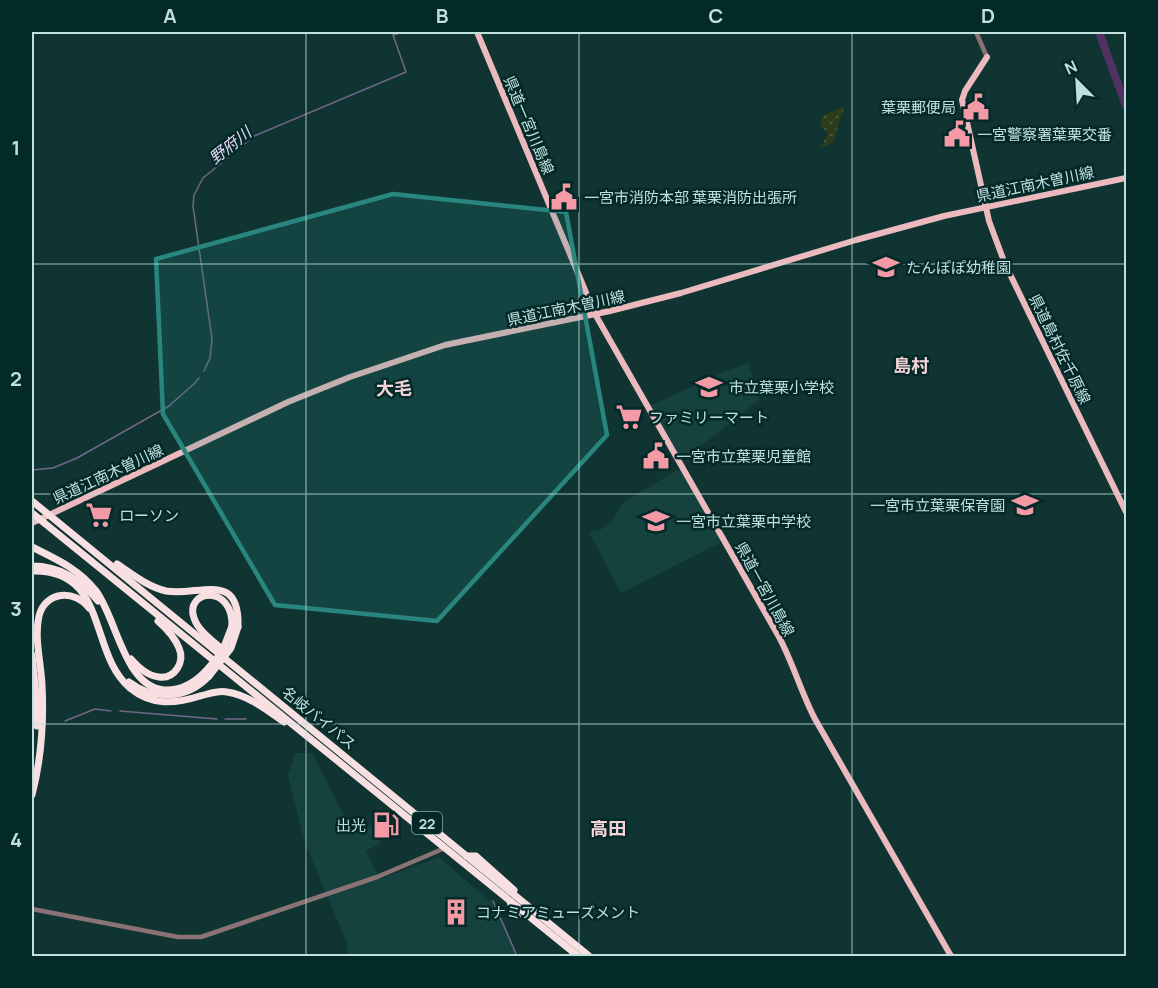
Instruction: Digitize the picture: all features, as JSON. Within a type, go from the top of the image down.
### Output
[{"type":"highway","points":[[32,501],[250,677]]},
{"type":"highway","name":"名岐バイパス","points":[[32,513],[35,521],[101,570],[243,685],[282,705],[589,957]]},
{"type":"highway","points":[[83,541],[135,576],[163,590],[177,592],[212,588],[224,591],[236,606],[231,648],[194,688],[179,694],[156,695],[140,689],[125,678],[110,656]]},
{"type":"highway","points":[[32,547],[60,560],[83,576],[102,600],[133,669],[141,680],[160,689],[182,687],[207,674]]},
{"type":"highway","points":[[32,566],[52,568],[76,579],[97,599],[114,624]]},
{"type":"highway","points":[[101,570],[162,624],[179,647],[181,661],[178,668],[171,674],[157,677],[137,666],[124,649]]},
{"type":"highway","points":[[32,571],[51,573],[74,584],[89,602],[118,674],[141,696],[154,700],[177,702],[215,692],[261,695]]},
{"type":"highway","points":[[32,795],[38,764],[40,718],[38,626],[44,605],[60,595],[66,594],[77,598],[86,605],[100,629]]},
{"type":"highway","points":[[235,627],[230,608],[218,596],[205,595],[194,605],[194,618],[199,627],[250,677],[261,695]]},
{"type":"highway","points":[[32,655],[40,718],[32,788]]},
{"type":"highway","name":"名岐バイパス","points":[[261,695],[316,743],[578,957]]},
{"type":"highway","name":"22","points":[[466,856],[476,856],[514,890]]},
{"type":"highway","name":"22","points":[[510,901],[517,916]]},
{"type":"main road","name":"県道一宮川島線","points":[[477,32],[595,314],[780,640],[815,719],[951,957]]},
{"type":"main road","name":"県道島村佐千原線","points":[[987,57],[965,91],[962,100],[994,240],[1126,512]]},
{"type":"main road","name":"県道江南木曽川線","points":[[35,521],[288,402],[351,377],[445,345],[670,296],[856,240],[986,207],[1126,178]]},
{"type":"street","points":[[975,32],[987,57]]},
{"type":"street","points":[[32,909],[195,938],[211,936],[322,894],[377,877],[446,848]]},
{"type":"highlighted area","points":[[393,194],[566,212],[607,435],[437,621],[275,605],[163,414],[156,259]]},
{"type":"shaded area","points":[[748,363],[760,399],[681,460],[649,406]]},
{"type":"shaded area","points":[[677,470],[681,470],[720,539],[720,543],[621,593],[589,532],[602,529],[613,519],[623,503]]},
{"type":"shaded area","name":"コナミアミューズメント","points":[[295,753],[312,753],[349,825],[357,832],[371,824],[381,843],[366,851],[380,879],[439,857],[488,900],[494,901],[517,956],[348,956],[346,941],[305,843],[288,776]]},
{"type":"green space","points":[[844,107],[833,143],[821,147],[828,133],[820,125],[823,115]]},
{"type":"waterway","name":"野府川","points":[[204,371],[210,358],[212,339],[193,206],[194,195],[203,178],[254,136],[406,72],[393,35],[404,32]]},
{"type":"waterway","points":[[1099,32],[1126,106]]},
{"type":"waterway","name":"野府川","points":[[32,470],[53,468],[77,458],[169,406],[199,378]]},
{"type":"waterway","points":[[65,721],[95,709],[111,711]]},
{"type":"waterway","points":[[120,711],[217,719]]},
{"type":"waterway","points":[[225,719],[246,719]]},
{"type":"waterway","points":[[493,901],[517,956]]},
{"type":"place","name":"葉栗郵便局","points":[[976,107]]},
{"type":"place","name":"一宮警察署葉栗交番","points":[[957,134]]},
{"type":"place","name":"一宮市消防本部 葉栗消防出張所","points":[[564,197]]},
{"type":"place","name":"たんぽぽ幼稚園","points":[[886,267]]},
{"type":"place","name":"市立葉栗小学校","points":[[709,387]]},
{"type":"place","name":"ファミリーマート","points":[[629,417]]},
{"type":"place","name":"一宮市立葉栗児童館","points":[[656,456]]},
{"type":"place","name":"一宮市立葉栗保育園","points":[[1025,505]]},
{"type":"place","name":"ローソン","points":[[99,515]]},
{"type":"place","name":"一宮市立葉栗中学校","points":[[656,521]]},
{"type":"place","name":"出光","points":[[386,825]]},
{"type":"place","name":"コナミアミューズメント","points":[[456,912]]},
{"type":"district","name":"島村","points":[[911,365]]},
{"type":"district","name":"大毛","points":[[394,388]]},
{"type":"district","name":"高田","points":[[608,828]]}]
